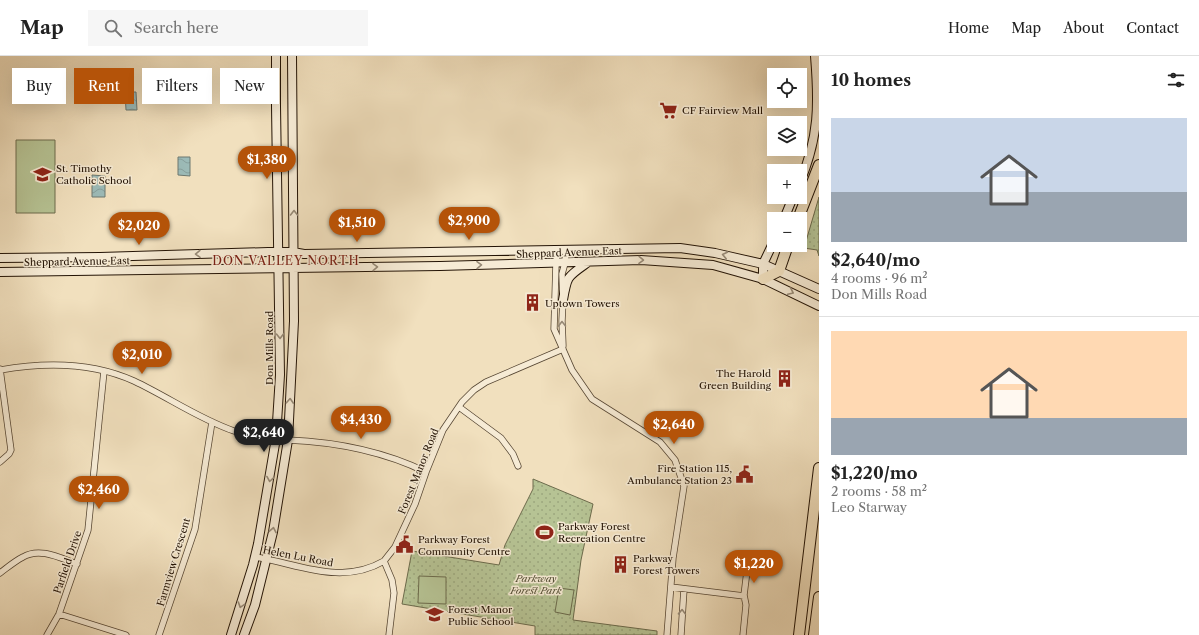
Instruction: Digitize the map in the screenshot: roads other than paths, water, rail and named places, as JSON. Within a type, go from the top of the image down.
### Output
[{"type":"highway","points":[[801,212],[819,165]]},
{"type":"highway","points":[[763,279],[778,270],[785,252]]},
{"type":"highway","points":[[799,635],[819,468]]},
{"type":"highway","points":[[795,635],[804,587]]},
{"type":"highway","points":[[814,635],[819,597]]},
{"type":"main road","name":"Don Mills Road","points":[[231,635],[255,557],[262,527],[276,438],[280,375],[276,56]]},
{"type":"main road","points":[[244,635],[255,605],[267,559],[273,532],[288,440],[294,321],[292,56]]},
{"type":"main road","points":[[807,166],[817,126],[819,89],[815,56]]},
{"type":"main road","name":"Sheppard Avenue East","points":[[0,258],[279,252],[304,254],[680,248],[715,253],[763,264],[819,289]]},
{"type":"main road","points":[[763,279],[763,264],[769,252]]},
{"type":"main road","name":"Sheppard Avenue East","points":[[0,272],[279,269],[641,260],[713,265],[763,279],[819,306]]},
{"type":"main road","points":[[564,300],[568,277],[587,262]]},
{"type":"street","points":[[562,250],[565,263],[562,274],[564,300],[562,321],[563,349]]},
{"type":"street","points":[[562,250],[556,263],[554,329],[572,370],[592,399],[660,442],[675,460],[684,486],[673,558],[667,635]]},
{"type":"street","name":"Forest Manor Road","points":[[384,561],[395,547],[409,518],[443,430],[459,407],[474,390],[486,382],[563,349]]},
{"type":"street","points":[[0,462],[9,454],[11,450],[0,370],[22,366],[59,364],[82,366],[104,371],[134,381],[212,422],[234,431],[250,435],[276,438]]},
{"type":"street","name":"Parfield Drive","points":[[47,635],[59,614],[88,530],[104,371]]},
{"type":"street","points":[[459,407],[501,438],[513,454],[518,466]]},
{"type":"street","name":"Farmview Crescent","points":[[159,635],[195,529],[212,422]]},
{"type":"street","points":[[288,440],[347,446],[378,454],[426,472]]},
{"type":"street","points":[[0,573],[24,556],[34,552],[44,553],[77,564]]},
{"type":"street","name":"Helen Lu Road","points":[[255,557],[315,571],[342,573],[360,570],[384,561]]},
{"type":"street","points":[[384,561],[392,580],[394,592],[389,635]]},
{"type":"street","points":[[743,635],[746,605],[744,596],[747,571]]},
{"type":"street","points":[[671,587],[744,596]]},
{"type":"street","points":[[681,635],[684,589]]},
{"type":"street","points":[[59,614],[126,635]]},
{"type":"water","points":[[134,92],[136,92],[137,110],[126,110],[126,104],[134,104]]},
{"type":"water","points":[[178,157],[190,157],[190,176],[178,175]]},
{"type":"water","points":[[92,175],[105,176],[105,197],[92,197]]},
{"type":"place","name":"CF Fairview Mall","points":[[669,110]]},
{"type":"place","name":"St. Timothy Catholic School","points":[[43,174]]},
{"type":"place","name":"Uptown Towers","points":[[532,303]]},
{"type":"place","name":"The Harold Green Building","points":[[784,379]]},
{"type":"place","name":"Fire Station 115, Ambulance Station 23","points":[[745,474]]},
{"type":"place","name":"Parkway Forest Recreation Centre","points":[[545,532]]},
{"type":"place","name":"Parkway Forest Community Centre","points":[[405,545]]},
{"type":"place","name":"Parkway Forest Towers","points":[[620,564]]},
{"type":"place","name":"Forest Manor Public School","points":[[435,615]]},
{"type":"district","name":"DON VALLEY NORTH","points":[[286,261]]},
{"type":"park label","name":"Parkway Forest Park","points":[[536,584]]}]
